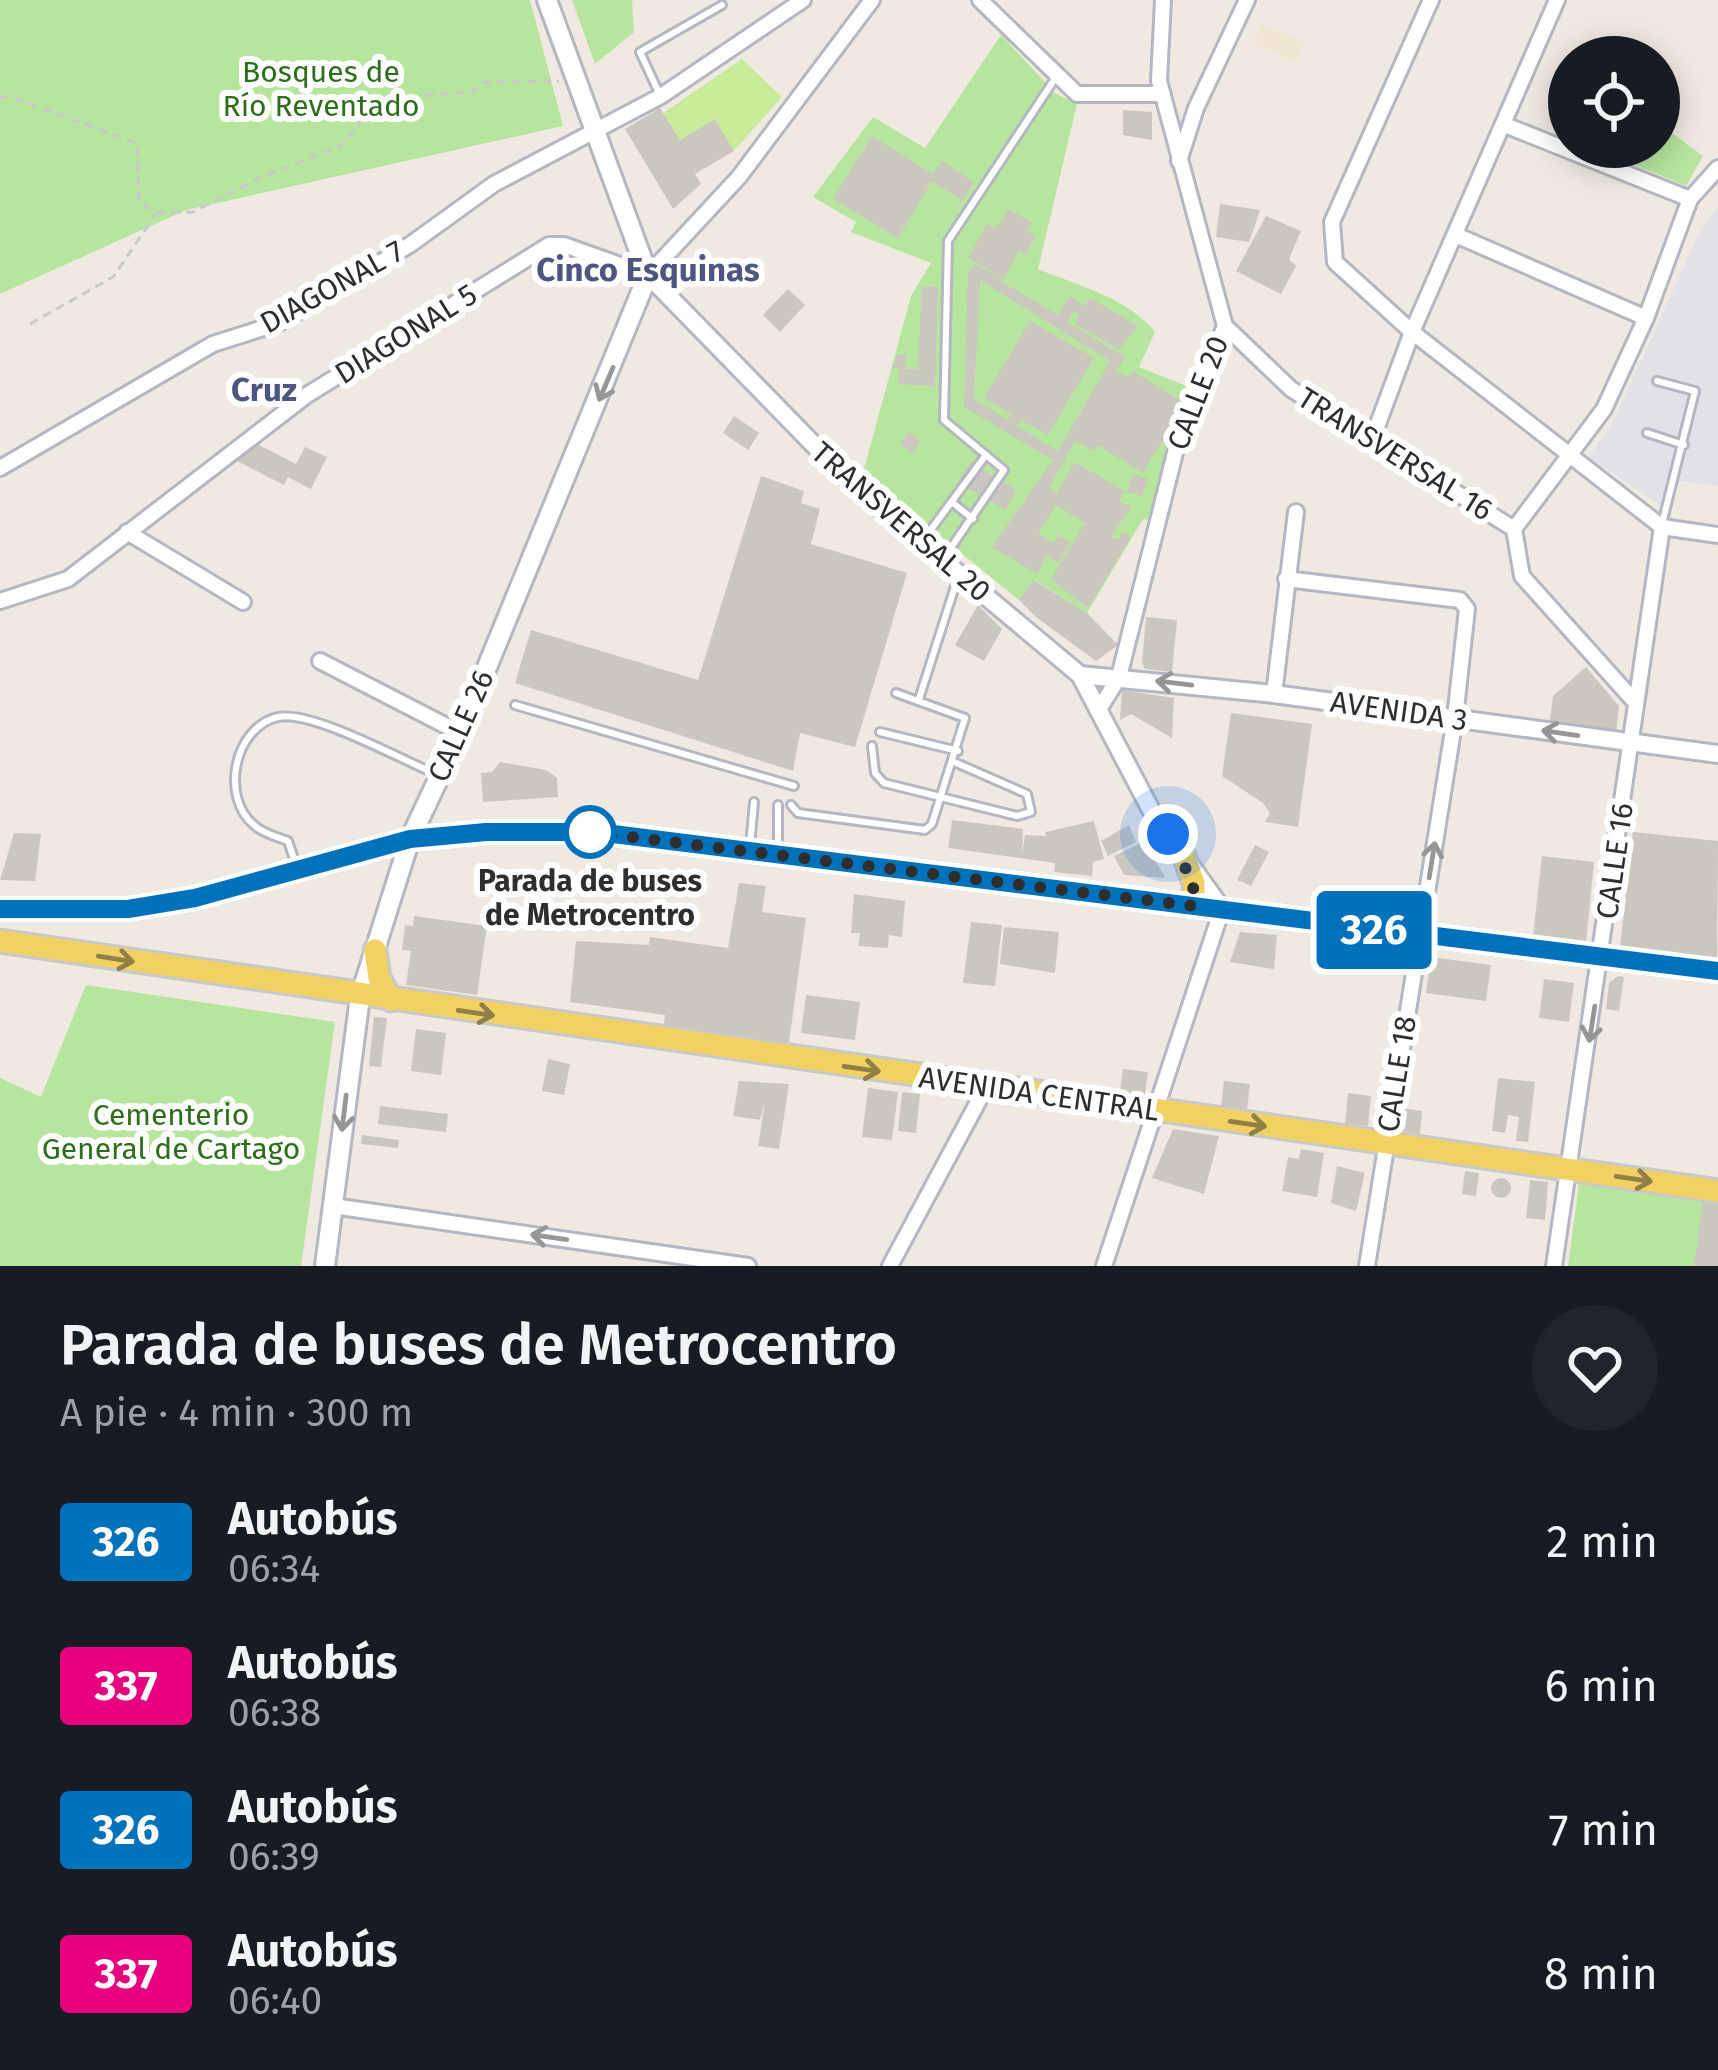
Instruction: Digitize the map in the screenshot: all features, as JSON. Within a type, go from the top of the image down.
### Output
[{"type":"main road","name":"TRANSVERSAL 20","points":[[547,0],[648,275]]},
{"type":"main road","name":"CALLE 26","points":[[325,1266],[360,997],[410,839],[460,733],[648,275]]},
{"type":"main road","points":[[0,909],[128,909],[195,898],[410,839],[486,832],[597,832],[1718,971]]},
{"type":"main road","points":[[1184,856],[1194,906]]},
{"type":"main road","name":"AVENIDA CENTRAL","points":[[0,940],[360,997],[1718,1191]]},
{"type":"main road","points":[[375,950],[379,978],[392,1000]]},
{"type":"street","name":"DIAGONAL 7","points":[[0,468],[213,344],[279,322],[411,244],[494,184],[661,96],[803,0]]},
{"type":"street","points":[[648,275],[740,177],[872,0]]},
{"type":"street","points":[[980,0],[1056,77],[1086,96],[1163,94]]},
{"type":"street","name":"CALLE 20","points":[[1098,711],[1119,677],[1180,433],[1225,326],[1163,94],[1158,56],[1163,0]]},
{"type":"street","points":[[1179,163],[1196,108],[1246,0]]},
{"type":"street","points":[[1431,0],[1332,222],[1335,262],[1412,332],[1662,527],[1718,536]]},
{"type":"street","points":[[1372,440],[1412,332],[1458,236],[1557,0]]},
{"type":"street","points":[[1505,125],[1690,199]]},
{"type":"street","points":[[1514,529],[1604,409],[1646,319],[1690,199],[1718,168]]},
{"type":"street","points":[[1458,236],[1646,319]]},
{"type":"street","name":"DIAGONAL 5","points":[[0,601],[68,579],[308,395],[549,245],[564,245],[648,275]]},
{"type":"street","name":"TRANSVERSAL 20","points":[[648,275],[855,488],[1080,675],[1152,812],[1222,909]]},
{"type":"street","name":"TRANSVERSAL 16","points":[[1225,326],[1291,389],[1514,529],[1522,576],[1635,701]]},
{"type":"street","points":[[1274,694],[1296,512]]},
{"type":"street","name":"CALLE 16","points":[[1554,1266],[1662,527]]},
{"type":"street","points":[[128,532],[243,602]]},
{"type":"street","name":"CALLE 18","points":[[1286,579],[1460,600],[1467,622],[1366,1266]]},
{"type":"street","points":[[320,661],[460,733]]},
{"type":"street","name":"AVENIDA 3","points":[[1080,675],[1274,694],[1718,754]]},
{"type":"street","points":[[1104,1266],[1222,909]]},
{"type":"street","points":[[890,1266],[986,1087]]},
{"type":"street","points":[[333,1206],[748,1266]]},
{"type":"lane","points":[[661,96],[640,52],[722,5]]},
{"type":"lane","points":[[943,560],[1004,470],[944,420],[948,241],[1056,77]]},
{"type":"lane","points":[[1657,381],[1695,391],[1662,527]]},
{"type":"lane","points":[[1647,433],[1685,445]]},
{"type":"lane","points":[[922,542],[986,455]]},
{"type":"lane","points":[[953,503],[973,519]]},
{"type":"lane","points":[[919,700],[960,573]]},
{"type":"lane","points":[[790,806],[809,816],[925,830],[943,795],[966,727],[962,713],[896,693]]},
{"type":"lane","points":[[515,705],[794,786]]},
{"type":"lane","points":[[297,869],[288,841],[254,826],[244,813],[234,779],[253,731],[265,722],[292,716],[307,720],[440,776]]},
{"type":"lane","points":[[880,732],[958,751]]},
{"type":"lane","points":[[872,746],[875,773],[884,783],[1017,816],[1031,812],[1027,794],[954,761]]},
{"type":"lane","points":[[749,850],[754,802]]},
{"type":"lane","points":[[778,805],[778,853]]},
{"type":"path","points":[[0,98],[8,96],[136,143],[139,202],[157,213],[193,212],[340,146],[364,119],[428,95],[471,92],[485,82],[560,81]]},
{"type":"path","points":[[30,324],[113,278],[157,213]]},
{"type":"shaded area","points":[[1261,24],[1305,43],[1296,63],[1254,43]]},
{"type":"shaded area","points":[[1718,206],[1718,486],[1680,481],[1663,507],[1589,457],[1614,420],[1696,240]]},
{"type":"green space","name":"Bosques de Río Reventado","points":[[0,0],[530,0],[563,126],[186,210],[0,294]]},
{"type":"green space","points":[[572,0],[632,0],[634,32],[595,64]]},
{"type":"green space","points":[[1001,35],[1055,93],[1077,104],[1038,269],[1101,294],[1144,320],[1155,332],[1139,367],[1189,387],[1162,469],[1153,520],[1143,519],[1087,613],[1035,580],[1019,600],[863,473],[911,296],[931,263],[851,232],[856,222],[813,197],[873,117],[925,148]]},
{"type":"green space","points":[[742,59],[782,97],[734,151],[716,121],[680,140],[663,113]]},
{"type":"green space","points":[[1680,139],[1703,156],[1686,186],[1643,168],[1680,168]]},
{"type":"green space","name":"Cementerio General de Cartago","points":[[86,985],[335,1022],[301,1266],[0,1266],[0,1078],[41,1097]]},
{"type":"green space","points":[[1579,1184],[1718,1204],[1718,1266],[1568,1266]]},
{"type":"building","points":[[660,108],[680,140],[715,119],[734,151],[695,174],[701,184],[673,209],[625,129]]},
{"type":"building","points":[[1123,110],[1152,112],[1152,140],[1123,135]]},
{"type":"building","points":[[872,136],[933,174],[942,161],[974,182],[963,201],[932,181],[898,238],[833,199]]},
{"type":"building","points":[[1220,204],[1260,210],[1249,242],[1216,237]]},
{"type":"building","points":[[1009,209],[1032,223],[1027,231],[1036,236],[1025,255],[1019,251],[1002,282],[1058,315],[1070,296],[1085,306],[1090,298],[1138,326],[1119,350],[1075,324],[1080,315],[1074,311],[1067,322],[1125,357],[1116,371],[1129,377],[1133,371],[1180,400],[1170,419],[1174,422],[1143,473],[1098,445],[1094,451],[1075,441],[1049,488],[1057,493],[1075,462],[1124,491],[1119,501],[1131,508],[1111,536],[1118,540],[1122,532],[1131,537],[1088,608],[1051,579],[1085,523],[1056,505],[1038,534],[1053,543],[1058,535],[1070,543],[1059,563],[1047,556],[1037,574],[992,547],[1053,460],[964,407],[968,273],[974,264],[998,275],[968,258],[987,224],[995,228]],"holes":[[[980,280],[1110,361],[1058,451],[1017,426],[1021,420],[1048,435],[1094,358],[1030,321],[984,398],[1011,414],[1007,420],[974,399]]]},
{"type":"building","points":[[1266,216],[1301,231],[1289,259],[1296,266],[1281,294],[1236,271]]},
{"type":"building","points":[[922,286],[938,287],[935,386],[899,384],[899,368],[893,368],[897,355],[906,355],[905,369],[918,369]]},
{"type":"building","points":[[788,289],[805,305],[780,332],[763,315]]},
{"type":"building","points":[[734,416],[759,433],[748,450],[723,433]]},
{"type":"building","points":[[909,432],[921,442],[912,453],[900,443]]},
{"type":"building","points":[[253,442],[296,464],[305,447],[327,457],[311,489],[288,477],[284,485],[233,459]]},
{"type":"building","points":[[970,462],[1017,490],[1005,510],[958,482]]},
{"type":"building","points":[[1133,474],[1148,479],[1142,496],[1127,492]]},
{"type":"building","points":[[761,476],[804,491],[801,503],[820,509],[811,544],[907,573],[855,747],[800,733],[793,771],[515,683],[531,630],[698,680]]},
{"type":"building","points":[[1034,580],[1087,613],[1118,645],[1096,661],[1036,617],[1019,600]]},
{"type":"building","points":[[978,605],[1002,629],[984,661],[955,645]]},
{"type":"building","points":[[1146,617],[1177,620],[1172,672],[1145,669],[1142,663]]},
{"type":"building","points":[[1586,667],[1619,706],[1616,736],[1549,727],[1553,696]]},
{"type":"building","points":[[1122,690],[1174,698],[1172,738],[1131,714],[1120,720]]},
{"type":"building","points":[[1231,713],[1312,724],[1298,827],[1265,822],[1270,813],[1263,803],[1222,776]]},
{"type":"building","points":[[500,762],[546,770],[557,778],[558,797],[483,802],[481,773],[492,772]]},
{"type":"building","points":[[952,820],[1023,829],[1022,854],[1025,835],[1046,836],[1045,832],[1094,821],[1104,859],[1093,862],[1092,876],[1054,872],[1055,863],[948,848]]},
{"type":"building","points":[[1129,825],[1136,842],[1108,856],[1101,841]]},
{"type":"building","points":[[1633,832],[1718,841],[1717,966],[1619,955]]},
{"type":"building","points":[[14,833],[41,834],[35,881],[0,880]]},
{"type":"building","points":[[1145,841],[1165,878],[1124,875],[1114,856]]},
{"type":"building","points":[[1255,845],[1269,852],[1251,886],[1237,880]]},
{"type":"building","points":[[1542,856],[1594,862],[1586,942],[1533,936]]},
{"type":"building","points":[[739,883],[766,886],[762,912],[806,918],[788,1050],[663,1029],[665,1015],[570,1002],[576,941],[649,945],[650,937],[728,948]]},
{"type":"building","points":[[1316,891],[1342,894],[1340,910],[1314,906]]},
{"type":"building","points":[[854,894],[905,901],[902,937],[889,935],[888,948],[858,946],[860,933],[851,933]]},
{"type":"building","points":[[414,916],[487,926],[477,995],[406,985],[411,951],[402,950],[405,925],[413,926]]},
{"type":"building","points":[[971,922],[1002,925],[995,986],[963,983]]},
{"type":"building","points":[[1004,927],[1059,932],[1055,973],[1000,964]]},
{"type":"building","points":[[1240,932],[1277,935],[1274,969],[1230,962]]},
{"type":"building","points":[[1431,957],[1491,965],[1486,1001],[1426,993]]},
{"type":"building","points":[[1624,977],[1619,1011],[1606,1009],[1609,983]]},
{"type":"building","points":[[1544,979],[1574,983],[1569,1022],[1539,1018]]},
{"type":"building","points":[[806,995],[860,1002],[855,1040],[801,1033]]},
{"type":"building","points":[[374,1017],[387,1018],[381,1067],[369,1066]]},
{"type":"building","points":[[416,1029],[446,1033],[441,1075],[411,1071]]},
{"type":"building","points":[[548,1059],[570,1064],[564,1095],[542,1091]]},
{"type":"building","points":[[1123,1069],[1148,1072],[1145,1094],[1120,1091]]},
{"type":"building","points":[[1498,1078],[1535,1082],[1528,1142],[1516,1141],[1519,1117],[1508,1115],[1505,1133],[1492,1131]]},
{"type":"building","points":[[739,1081],[789,1084],[779,1149],[758,1146],[765,1102],[760,1120],[733,1116]]},
{"type":"building","points":[[1224,1081],[1250,1084],[1247,1110],[1221,1107]]},
{"type":"building","points":[[868,1088],[898,1092],[892,1140],[862,1137]]},
{"type":"building","points":[[902,1092],[920,1094],[916,1133],[898,1131]]},
{"type":"building","points":[[1348,1093],[1371,1096],[1368,1126],[1345,1124]]},
{"type":"building","points":[[380,1106],[448,1114],[446,1132],[378,1124]]},
{"type":"building","points":[[1400,1108],[1422,1111],[1420,1134],[1398,1131]]},
{"type":"building","points":[[1173,1129],[1219,1136],[1204,1194],[1152,1178]]},
{"type":"building","points":[[362,1135],[399,1140],[398,1148],[361,1144]]},
{"type":"building","points":[[1301,1149],[1324,1153],[1317,1197],[1282,1191],[1288,1157],[1299,1159]]},
{"type":"building","points":[[1337,1166],[1365,1173],[1356,1211],[1331,1203]]},
{"type":"building","points":[[1465,1171],[1479,1173],[1476,1196],[1462,1194]]},
{"type":"building","points":[[1501,1178],[1511,1188],[1501,1198],[1491,1188]]},
{"type":"building","points":[[1530,1180],[1548,1182],[1545,1220],[1526,1218]]},
{"type":"building","points":[[1703,1202],[1718,1204],[1718,1266],[1694,1266]]},
{"type":"bus line","name":"326","points":[[0,909],[128,909],[195,898],[410,839],[486,832],[597,832],[1718,971]]},
{"type":"place","name":"Parada de buses de Metrocentro","points":[[590,832]]},
{"type":"district","name":"Cinco Esquinas","points":[[648,269]]},
{"type":"district","name":"Cruz","points":[[264,389]]},
{"type":"route","points":[[590,832],[1194,906],[1184,856],[1168,834]]}]
